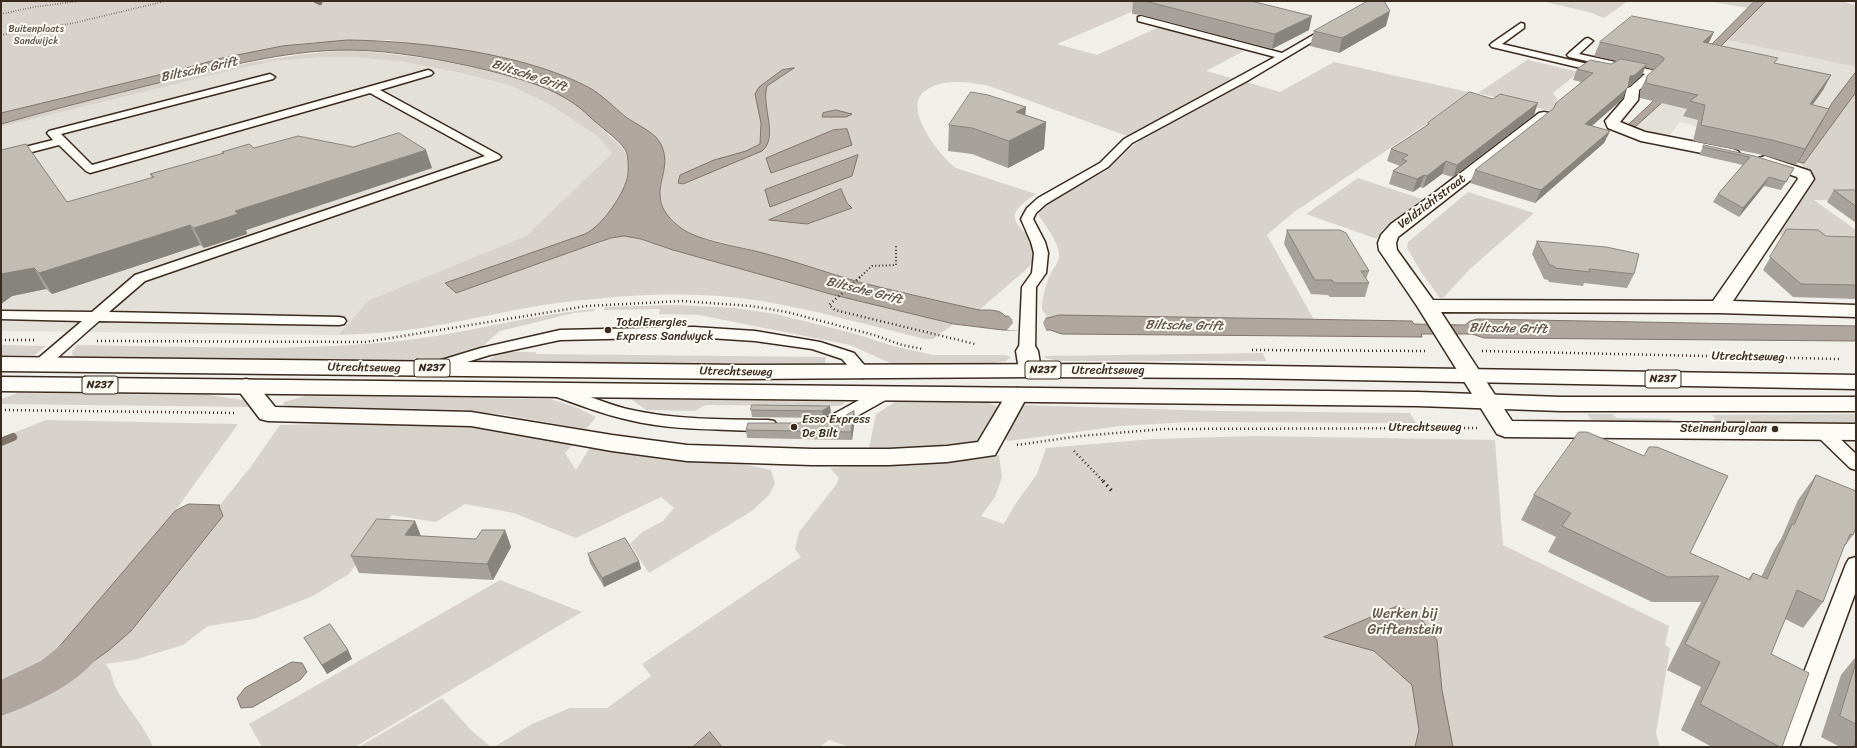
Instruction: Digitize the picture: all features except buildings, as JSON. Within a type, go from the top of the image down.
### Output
[{"type":"main road","points":[[1632,91],[1631,100],[1612,121],[1613,126],[1641,136],[1749,158],[1789,168],[1804,174],[1806,179],[1719,307]]},
{"type":"main road","name":"Veldzichtstraat","points":[[1440,329],[1388,250],[1387,243],[1390,235],[1544,116]]},
{"type":"main road","points":[[1856,311],[1719,307],[1440,329],[1505,429],[1856,432]]},
{"type":"main road","name":"Utrechtseweg","points":[[1,364],[863,373],[1028,351],[1470,375],[1856,382]]},
{"type":"main road","name":"Utrechtseweg","points":[[6,386],[246,386],[885,393],[1487,401],[1562,404],[1856,404]]},
{"type":"main road","points":[[246,386],[268,414],[441,417],[471,419],[612,443],[687,453],[812,457],[889,457],[946,454],[986,449],[1017,395]]},
{"type":"lane","points":[[1140,19],[1283,56]]},
{"type":"lane","points":[[1028,351],[1027,316],[1029,287],[1039,273],[1041,253],[1038,242],[1028,225],[1028,219],[1031,211],[1042,201],[1104,165],[1128,141],[1244,79],[1338,24]]},
{"type":"lane","points":[[1521,26],[1495,45],[1607,71],[1616,64]]},
{"type":"lane","points":[[1588,41],[1572,54],[1652,73],[1632,91]]},
{"type":"lane","points":[[270,77],[53,133],[90,169],[373,90],[428,73]]},
{"type":"lane","points":[[41,364],[140,278],[495,157],[373,90]]},
{"type":"lane","points":[[1,157],[61,141]]},
{"type":"lane","points":[[1,315],[339,321]]},
{"type":"lane","points":[[430,368],[486,351],[560,335],[694,332],[755,336],[815,345],[848,356],[863,373]]},
{"type":"lane","points":[[554,390],[605,408],[638,417],[683,423],[826,426],[885,393]]},
{"type":"lane","points":[[1823,432],[1856,464]]},
{"type":"lane","points":[[1787,747],[1856,564]]},
{"type":"path","points":[[1,14],[34,7],[81,1]]},
{"type":"path","points":[[1,35],[74,23],[166,1]]},
{"type":"path","points":[[896,245],[896,265],[872,266],[829,305],[835,310],[975,344]]},
{"type":"path","name":"Utrechtseweg","points":[[1440,329],[1840,359]]},
{"type":"path","points":[[1,410],[268,414]]},
{"type":"path","name":"Utrechtseweg","points":[[986,449],[1080,436],[1164,429],[1505,429]]},
{"type":"path","points":[[1074,451],[1112,491]]},
{"type":"shaded area","points":[[1727,40],[1856,67],[1856,72],[1802,154],[1680,122],[1668,137],[1635,130],[1635,127],[1668,97],[1670,97]]},
{"type":"shaded area","points":[[322,57],[354,57],[404,62],[461,73],[509,85],[549,104],[597,136],[612,153],[526,236],[369,300],[338,335],[1,331],[1,127],[237,69],[276,61]]},
{"type":"green space","name":"Buitenplaats Sandwijck","points":[[1,1],[1157,1],[1057,44],[1097,55],[1159,27],[1244,51],[1206,71],[1235,79],[1127,136],[989,86],[956,82],[940,84],[925,91],[919,99],[918,109],[920,120],[933,143],[949,162],[956,168],[1036,194],[1021,205],[1015,214],[1015,220],[1033,243],[1036,250],[1034,258],[1028,268],[979,310],[860,282],[764,253],[696,236],[681,228],[664,212],[659,198],[663,175],[659,139],[613,107],[603,97],[588,87],[545,69],[484,54],[388,40],[318,42],[282,46],[222,58],[179,70],[1,113]],"holes":[[[847,129],[851,145],[766,158],[833,130]],[[841,189],[847,203],[851,208],[807,224],[770,219]]]},
{"type":"green space","points":[[1541,1],[1628,1],[1604,18],[1589,12]]},
{"type":"green space","points":[[1708,1],[1755,1],[1748,8]]},
{"type":"green space","points":[[1766,1],[1843,1],[1856,6],[1856,67],[1727,40]]},
{"type":"green space","points":[[348,50],[410,56],[451,63],[513,77],[554,91],[577,104],[584,110],[620,145],[626,154],[628,167],[627,177],[622,192],[611,209],[591,230],[585,234],[446,283],[456,293],[596,243],[611,238],[624,236],[641,239],[673,250],[834,295],[954,324],[933,339],[925,339],[819,313],[755,300],[710,295],[664,294],[556,303],[417,329],[338,335],[369,300],[526,236],[612,153],[597,136],[549,104],[509,85],[461,73],[404,62],[354,57],[322,57],[276,61],[237,69],[1,127],[1,124],[41,113],[209,71],[278,58]]},
{"type":"green space","points":[[1533,56],[1528,60],[1579,72],[1553,93],[1558,100],[1555,102],[1572,106],[1554,108],[1555,112],[1478,93]]},
{"type":"green space","points":[[1334,62],[1473,93],[1294,212],[1267,235],[1314,320],[1059,315],[1048,318],[1042,310],[1043,297],[1050,274],[1057,263],[1059,254],[1054,239],[1039,216],[1038,211],[1043,205],[1106,171],[1129,149],[1141,140],[1246,82],[1280,92]]},
{"type":"green space","points":[[1856,92],[1856,201],[1814,200],[1856,230],[1856,236],[1774,235],[1809,173],[1800,163],[1804,163]]},
{"type":"green space","points":[[1358,178],[1422,199],[1382,230],[1377,239],[1306,214]]},
{"type":"green space","points":[[1468,192],[1534,213],[1471,268],[1444,297],[1440,298],[1421,272],[1407,248],[1408,242]]},
{"type":"green space","points":[[677,305],[734,308],[776,314],[856,334],[893,346],[933,355],[1005,355],[1011,357],[1006,361],[995,363],[890,363],[850,345],[699,315],[659,314],[660,309],[604,310],[605,307]]},
{"type":"green space","points":[[595,309],[594,311],[574,313],[500,331],[484,345],[440,361],[77,357],[73,356],[72,352],[77,345],[272,348],[389,342],[441,335],[543,316]]},
{"type":"green space","points":[[1,345],[46,346],[35,355],[1,355]]},
{"type":"green space","points":[[511,352],[536,352],[536,354],[826,357],[825,364],[489,361],[498,354]]},
{"type":"green space","points":[[1263,353],[1266,361],[1059,361],[1045,358],[1044,356]]},
{"type":"green space","points":[[18,393],[209,395],[250,401],[251,407],[1,404],[1,399]]},
{"type":"green space","points":[[306,396],[550,399],[578,408],[596,417],[586,429],[505,415],[459,410],[290,406],[283,404],[284,402]]},
{"type":"green space","points":[[631,399],[844,402],[843,405],[839,406],[706,405],[695,411],[646,410]]},
{"type":"green space","points":[[895,402],[989,403],[1000,407],[983,438],[960,448],[868,453],[876,414]]},
{"type":"green space","points":[[1023,405],[1218,411],[1410,413],[1416,423],[1189,422],[1121,426],[1008,441],[1002,438],[1018,408]]},
{"type":"green space","points":[[1587,414],[1613,414],[1616,418],[1671,419],[1675,424],[1594,423]]},
{"type":"green space","points":[[1856,414],[1856,424],[1717,424],[1713,419],[1716,419],[1712,415]]},
{"type":"green space","points":[[46,420],[238,424],[175,511],[46,662],[15,694],[61,681],[78,672],[108,651],[131,631],[223,516],[219,506],[249,469],[280,425],[380,423],[467,424],[574,443],[565,453],[576,470],[591,446],[681,460],[737,463],[771,470],[775,484],[769,495],[752,511],[649,573],[630,544],[642,532],[663,521],[674,508],[661,497],[576,538],[514,513],[465,504],[436,522],[392,515],[349,574],[313,596],[254,619],[208,626],[183,645],[134,660],[105,664],[111,672],[114,685],[145,731],[153,747],[1,747],[1,438]]},
{"type":"green space","name":"Werken bij Griftenstein","points":[[1255,436],[1495,440],[1503,545],[1669,626],[1665,645],[1670,648],[1656,733],[1660,747],[850,747],[829,740],[820,747],[722,747],[710,733],[693,747],[494,747],[532,724],[570,708],[607,708],[651,676],[642,664],[801,557],[795,549],[799,532],[836,485],[839,478],[830,468],[999,455],[1002,477],[995,497],[981,516],[1004,524],[1014,506],[1037,474],[1046,448],[1153,439]]},
{"type":"green space","points":[[500,580],[582,612],[355,747],[262,747],[249,724]]},
{"type":"green space","points":[[442,698],[471,730],[491,747],[359,747]]},
{"type":"water","points":[[1755,1],[1766,1],[1670,97],[1668,97],[1635,127],[1628,125],[1686,70]]},
{"type":"water","name":"Biltsche Grift","points":[[348,40],[407,43],[471,51],[503,57],[562,75],[593,90],[626,117],[649,131],[657,138],[664,153],[665,163],[660,194],[662,205],[668,216],[689,233],[709,240],[775,256],[859,282],[979,310],[997,311],[1005,316],[1048,318],[1059,315],[1412,321],[1414,324],[1465,325],[1470,321],[1477,319],[1856,326],[1856,341],[1484,338],[1472,334],[1421,334],[1422,337],[1062,334],[1050,330],[1003,330],[954,324],[834,295],[673,250],[641,239],[624,236],[611,238],[596,243],[456,293],[445,283],[585,234],[592,230],[606,216],[623,190],[628,174],[627,153],[617,141],[579,107],[555,92],[528,82],[487,70],[436,59],[400,54],[365,50],[348,50],[306,52],[285,55],[223,67],[1,124],[1,113],[179,70],[222,58],[282,46]]},
{"type":"water","points":[[794,68],[767,86],[766,103],[769,138],[767,145],[762,151],[683,184],[678,183],[680,175],[714,160],[746,151],[760,144],[761,123],[755,94],[759,87],[782,70]]},
{"type":"water","points":[[1856,72],[1856,92],[1804,163],[1798,162],[1832,103]]},
{"type":"water","points":[[836,110],[852,114],[846,117],[822,117],[823,113]]},
{"type":"water","points":[[847,129],[852,145],[771,173],[766,158],[833,130]]},
{"type":"water","points":[[858,155],[852,176],[770,207],[765,190]]},
{"type":"water","points":[[841,189],[847,203],[852,208],[807,224],[769,220]]},
{"type":"water","points":[[189,504],[220,505],[219,506],[223,516],[131,631],[108,651],[78,672],[61,681],[46,662],[175,511]]},
{"type":"water","points":[[1398,606],[1419,616],[1437,640],[1442,690],[1453,747],[1415,747],[1419,730],[1412,685],[1374,651],[1324,637]]},
{"type":"water","points":[[292,662],[302,663],[307,672],[300,680],[253,707],[241,708],[237,698],[245,688]]},
{"type":"water","points":[[710,732],[722,747],[693,747]]},
{"type":"pier","points":[[1008,315],[1046,317],[1043,323],[1047,332],[1007,330],[1013,323],[1012,319]]},
{"type":"waterway","points":[[316,1],[320,3]]},
{"type":"waterway","points":[[1,442],[13,437]]},
{"type":"waterway","points":[[1,699],[55,672],[85,647]]},
{"type":"place","name":"TotalEnergies Express Sandwyck","points":[[608,330]]},
{"type":"place","name":"Esso Express De Bilt","points":[[794,427]]},
{"type":"place","name":"Steinenburglaan","points":[[1775,429]]}]
